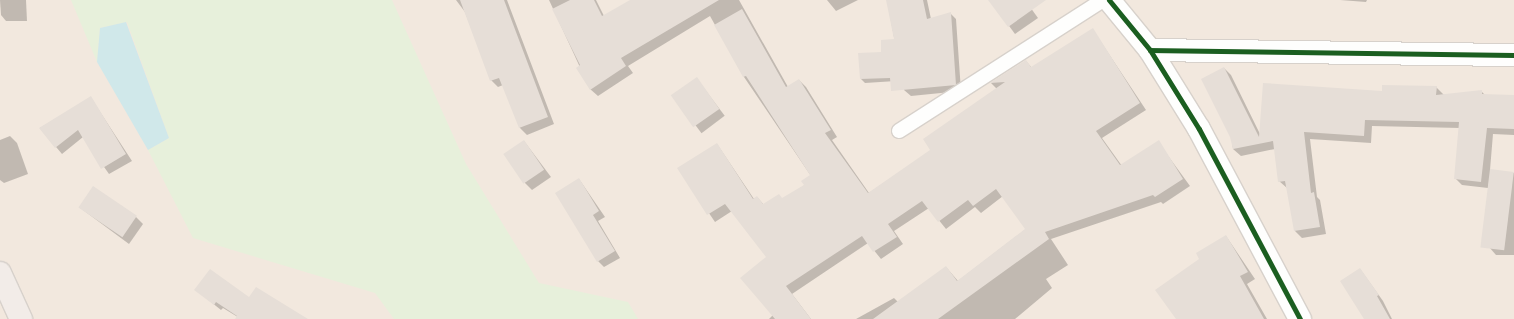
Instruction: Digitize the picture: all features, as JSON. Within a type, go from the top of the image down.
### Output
[{"type":"highway","points":[[0,273],[21,319]]},
{"type":"street","points":[[1109,0],[1150,50],[1199,129],[1300,319]]},
{"type":"street","points":[[1150,50],[1514,55]]},
{"type":"lane","points":[[899,131],[1103,0]]},
{"type":"shaded area","points":[[0,0],[1514,0],[1514,319],[0,319]]},
{"type":"green space","points":[[71,0],[392,0],[466,164],[539,283],[628,302],[638,319],[394,319],[375,293],[193,238],[148,150],[169,138],[127,22],[100,28],[97,62]]},
{"type":"water","points":[[126,22],[169,138],[148,150],[97,62],[100,28]]},
{"type":"building","points":[[460,0],[504,0],[548,117],[519,128],[499,78],[490,81]]},
{"type":"building","points":[[570,0],[594,0],[602,16],[630,0],[719,0],[621,58],[626,66],[590,90],[576,68],[580,65],[552,9]]},
{"type":"building","points":[[886,0],[923,0],[927,19],[951,12],[956,85],[891,91],[890,78],[860,79],[858,53],[881,52],[881,40],[894,39]]},
{"type":"building","points":[[988,0],[1046,0],[1008,27]]},
{"type":"building","points":[[742,9],[786,87],[799,79],[831,130],[825,133],[868,193],[930,150],[923,139],[1005,82],[990,83],[1026,60],[1031,67],[1093,28],[1140,103],[1096,131],[1120,165],[1159,140],[1183,179],[1155,197],[1153,195],[1045,232],[1049,239],[938,319],[873,319],[946,266],[957,281],[1025,229],[996,189],[973,206],[968,200],[938,222],[922,201],[888,224],[897,237],[873,252],[862,236],[786,286],[811,319],[775,319],[740,278],[766,257],[725,204],[707,215],[677,168],[717,143],[753,199],[757,196],[763,204],[779,194],[782,198],[804,185],[801,181],[810,175],[746,76],[743,77],[714,25]]},
{"type":"building","points":[[1224,67],[1259,137],[1263,83],[1382,91],[1382,85],[1437,86],[1436,95],[1482,90],[1482,94],[1514,95],[1514,129],[1487,128],[1481,182],[1454,179],[1459,122],[1365,120],[1364,136],[1304,132],[1311,193],[1314,192],[1320,227],[1294,231],[1285,181],[1278,182],[1273,141],[1233,149],[1230,137],[1201,79]]},
{"type":"building","points":[[697,77],[719,109],[693,127],[671,95]]},
{"type":"building","points":[[91,96],[126,154],[101,169],[78,130],[55,148],[39,128]]},
{"type":"building","points":[[524,140],[544,170],[523,184],[503,154]]},
{"type":"building","points":[[1490,169],[1514,172],[1504,250],[1480,247]]},
{"type":"building","points":[[579,178],[599,211],[593,215],[615,251],[597,262],[555,193]]},
{"type":"building","points":[[93,186],[137,216],[122,237],[78,208]]},
{"type":"building","points":[[1226,235],[1248,272],[1240,276],[1264,319],[1176,319],[1155,290],[1199,259],[1196,253]]},
{"type":"building","points":[[1360,268],[1379,295],[1377,296],[1390,319],[1364,319],[1340,281]]},
{"type":"building","points":[[210,269],[249,297],[256,287],[308,319],[235,319],[237,316],[216,302],[214,305],[194,290]]},
{"type":"cycle path","points":[[1109,0],[1150,50],[1199,129],[1300,319]]},
{"type":"cycle path","points":[[1150,50],[1514,55]]}]
